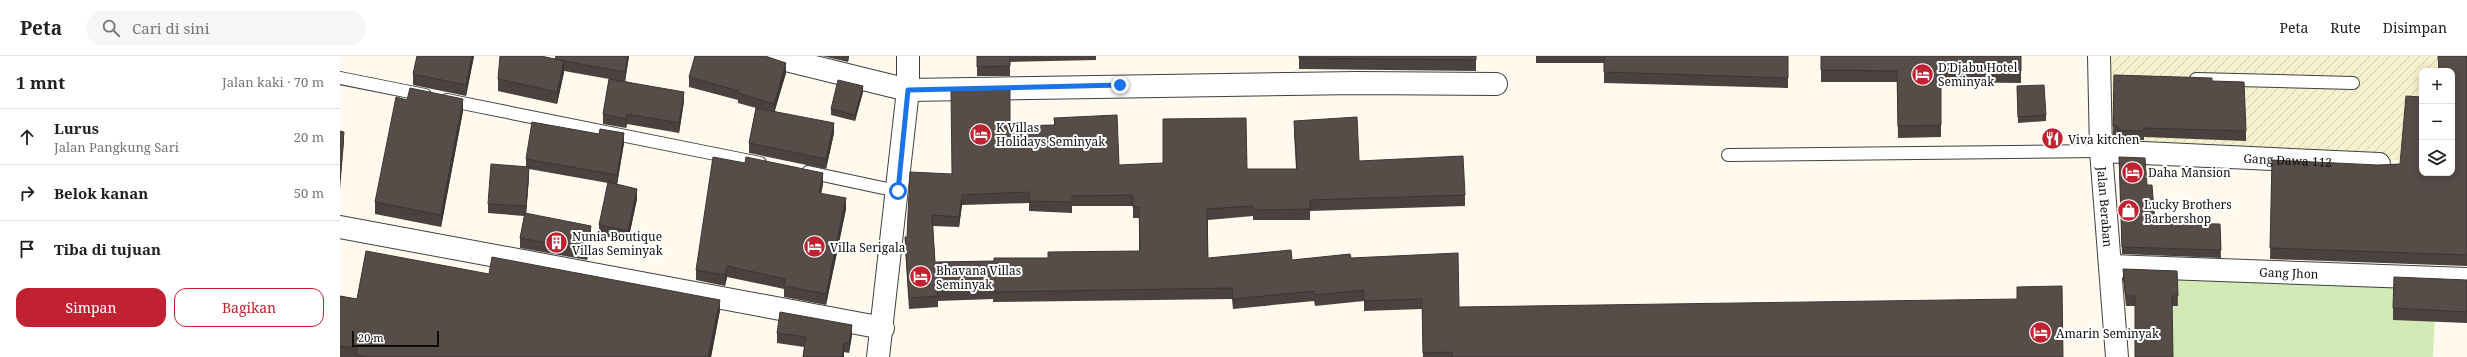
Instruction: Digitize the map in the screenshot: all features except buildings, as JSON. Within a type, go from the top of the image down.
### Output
[{"type":"street","points":[[770,56],[908,90],[1357,83],[1496,84]]},
{"type":"street","points":[[878,357],[883,328],[898,191],[908,90],[908,56]]},
{"type":"street","name":"Jalan Beraban","points":[[2103,70],[2101,151],[2117,357]]},
{"type":"street","name":"Gang Dawa 112","points":[[2101,151],[2379,164]]},
{"type":"street","points":[[340,227],[883,328]]},
{"type":"street","name":"Gang Jhon","points":[[2111,266],[2467,279]]},
{"type":"lane","points":[[340,78],[775,166]]},
{"type":"lane","points":[[2180,79],[2353,83]]},
{"type":"lane","points":[[1728,155],[2101,151]]},
{"type":"lane","points":[[798,170],[898,191]]},
{"type":"shaded area","points":[[2108,56],[2467,56],[2455,68],[2419,68],[2419,162],[2110,138]]},
{"type":"green space","points":[[2169,262],[2437,279],[2433,357],[2153,357]]},
{"type":"place","name":"D'Djabu Hotel Seminyak","points":[[1923,74]]},
{"type":"place","name":"K Villas Holidays Seminyak","points":[[981,134]]},
{"type":"place","name":"Viva kitchen","points":[[2053,139]]},
{"type":"place","name":"Daha Mansion","points":[[2133,172]]},
{"type":"place","name":"Lucky Brothers Barbershop","points":[[2128,211]]},
{"type":"place","name":"Nunia Boutique Villas Seminyak","points":[[556,243]]},
{"type":"place","name":"Villa Serigala","points":[[814,247]]},
{"type":"place","name":"Bhavana Villas Seminyak","points":[[921,277]]},
{"type":"place","name":"Amarin Seminyak","points":[[2040,333]]},
{"type":"route","points":[[898,191],[908,90],[1120,85]]}]
